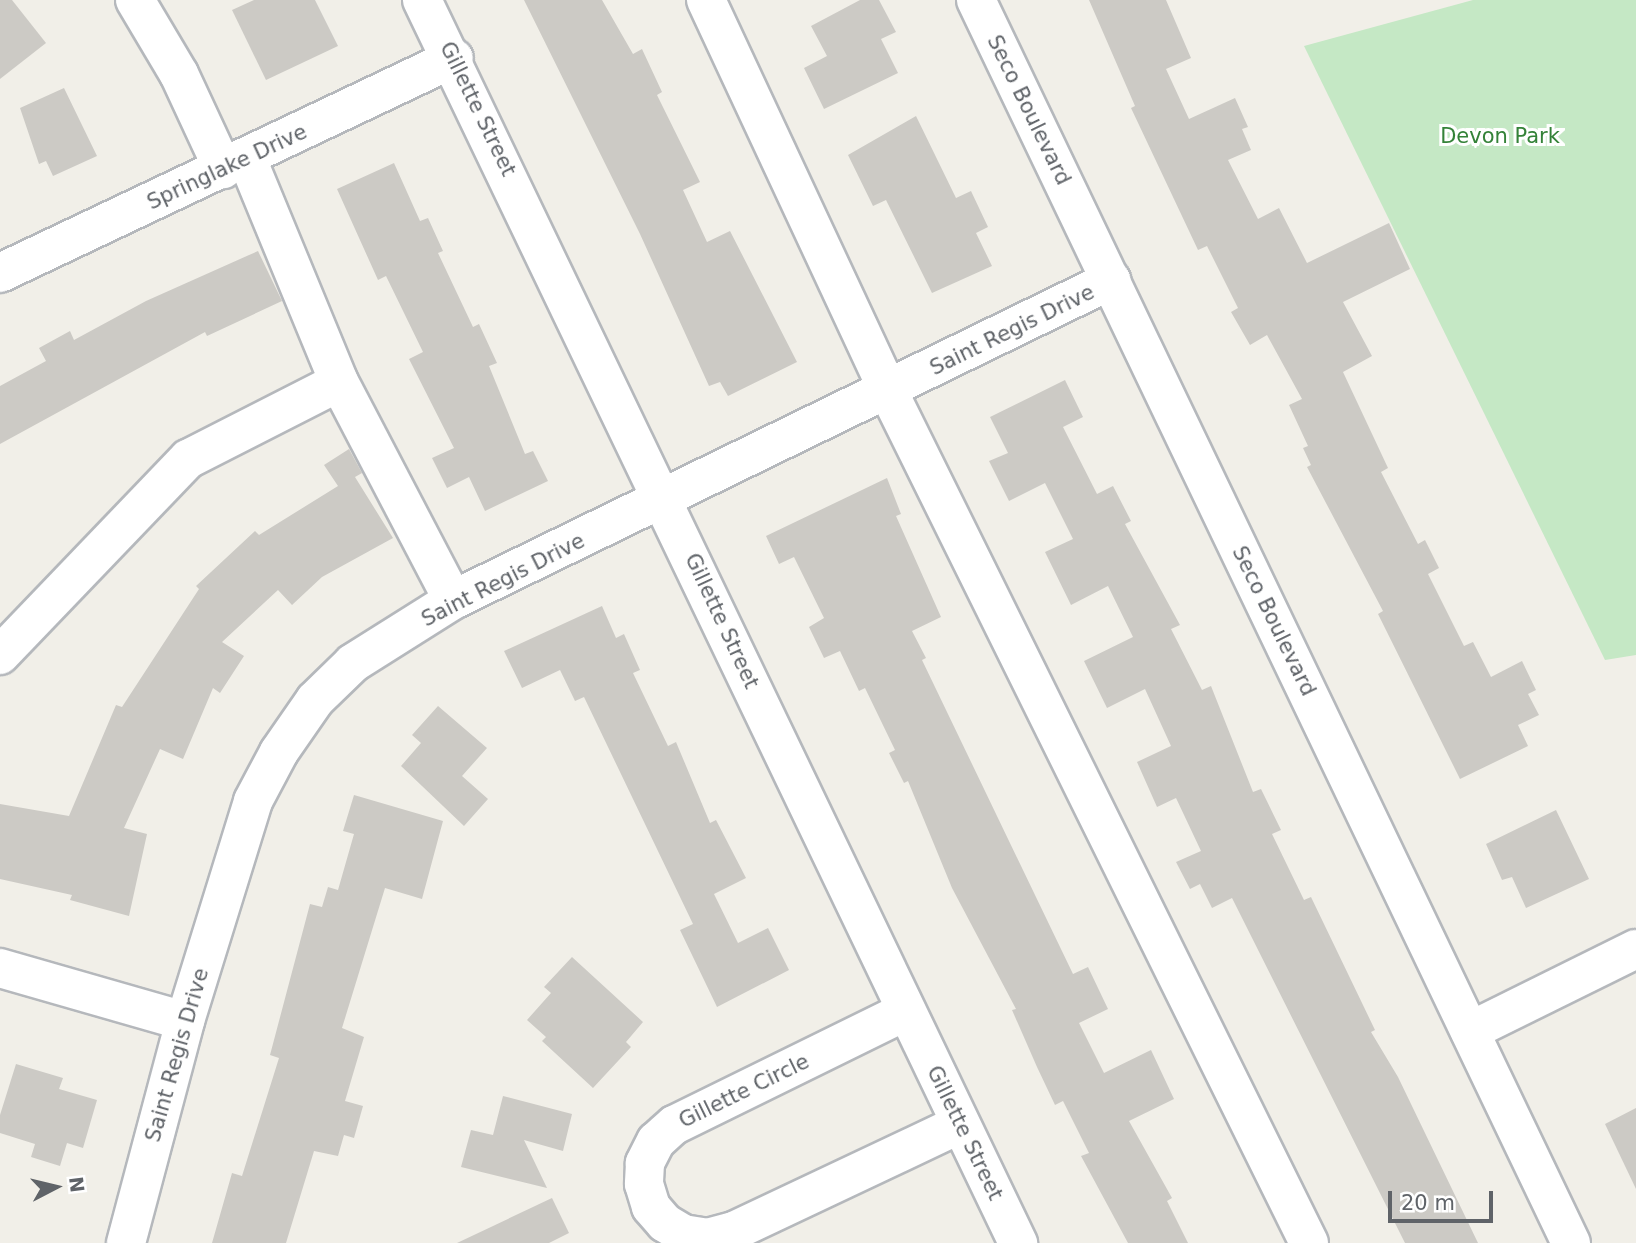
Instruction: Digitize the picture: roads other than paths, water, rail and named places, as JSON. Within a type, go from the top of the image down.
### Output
[{"type":"street","points":[[135,0],[235,164],[339,382],[453,600]]},
{"type":"street","name":"Gillette Street","points":[[422,0],[454,58],[1018,1243]]},
{"type":"street","points":[[706,0],[888,391],[1309,1243]]},
{"type":"street","name":"Seco Boulevard","points":[[976,0],[1571,1243]]},
{"type":"street","name":"Springlake Drive","points":[[1,270],[235,164],[454,58]]},
{"type":"street","name":"Saint Regis Drive","points":[[126,1243],[185,1021],[253,801],[279,752],[316,700],[353,663],[453,600],[665,500],[1111,280]]},
{"type":"street","points":[[0,655],[188,459],[339,382]]},
{"type":"street","points":[[1470,1031],[1636,949]]},
{"type":"street","points":[[0,968],[185,1021]]},
{"type":"street","name":"Gillette Circle","points":[[906,1012],[674,1125],[656,1141],[645,1163],[645,1184],[651,1207],[664,1223],[683,1234],[707,1238],[734,1231],[960,1124]]},
{"type":"park label","name":"Devon Park","points":[[1500,136]]}]
